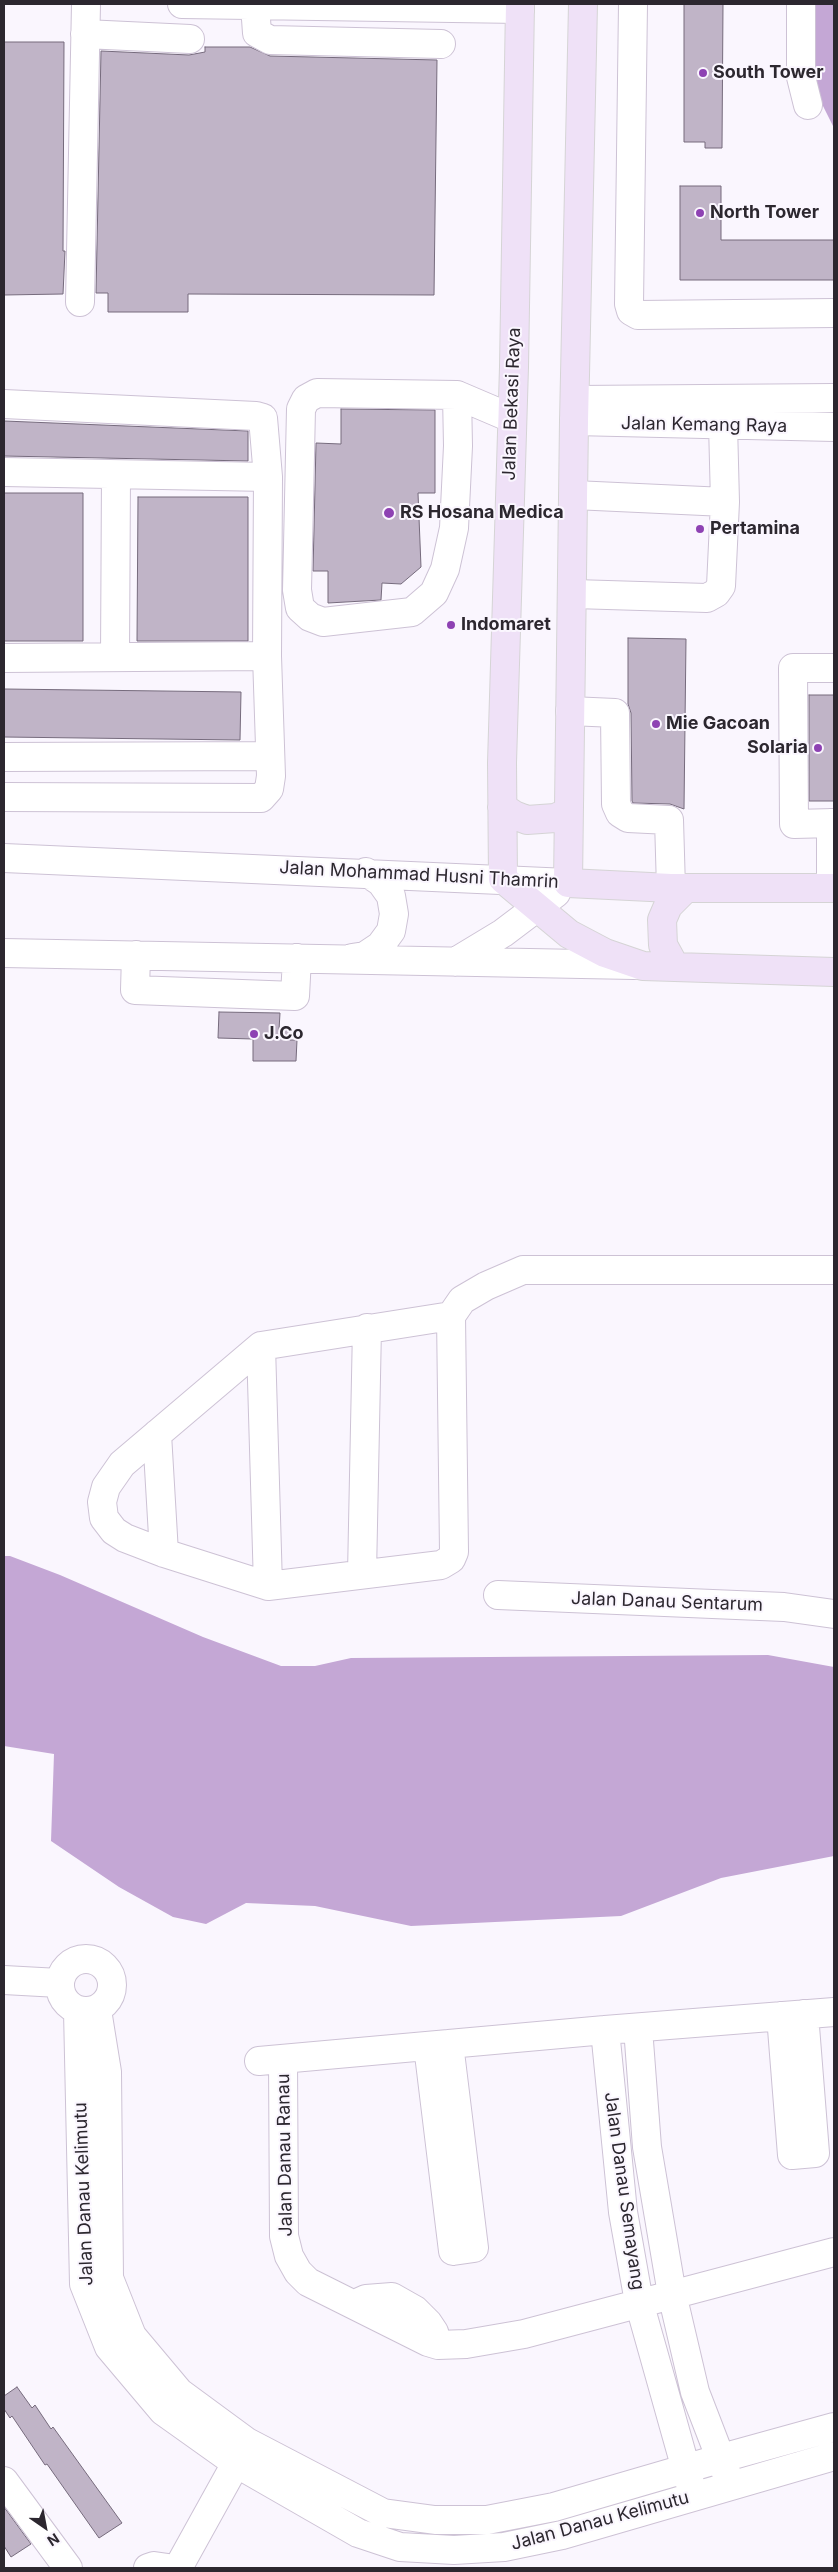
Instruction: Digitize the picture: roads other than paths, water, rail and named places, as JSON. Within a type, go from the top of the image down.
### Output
[{"type":"main road","points":[[568,882],[583,4]]},
{"type":"main road","name":"Jalan Bekasi Raya","points":[[503,879],[502,807],[520,6]]},
{"type":"main road","points":[[502,807],[514,815],[527,820],[541,821],[555,818],[568,812]]},
{"type":"main road","points":[[503,879],[536,909],[576,937],[605,953],[643,966],[834,972]]},
{"type":"main road","name":"Jalan Mohammad Husni Thamrin","points":[[568,882],[678,888],[833,888]]},
{"type":"main road","points":[[675,967],[663,945],[662,920],[678,888]]},
{"type":"street","points":[[80,302],[86,4]]},
{"type":"street","points":[[182,4],[520,6]]},
{"type":"street","points":[[633,4],[629,304],[631,311],[638,315],[834,313]]},
{"type":"street","points":[[801,4],[802,77],[808,105]]},
{"type":"street","points":[[255,5],[257,33],[270,40],[441,44]]},
{"type":"street","points":[[86,34],[190,39]]},
{"type":"street","points":[[457,396],[458,446],[454,528],[446,569],[434,594],[412,612],[324,622],[310,617],[300,608],[298,590],[301,409],[306,399],[317,393],[457,396],[511,418]]},
{"type":"street","name":"Jalan Kemang Raya","points":[[722,412],[834,398]]},
{"type":"street","points":[[4,404],[260,416],[265,424],[268,477],[267,656],[270,756],[269,789],[261,798],[4,797]]},
{"type":"street","name":"Jalan Kemang Raya","points":[[575,411],[722,412],[834,427]]},
{"type":"street","points":[[574,594],[707,598],[712,596],[721,586],[725,502],[722,412]]},
{"type":"street","points":[[4,472],[116,476],[268,477]]},
{"type":"street","points":[[115,657],[116,476]]},
{"type":"street","points":[[574,495],[725,502]]},
{"type":"street","points":[[4,658],[267,656]]},
{"type":"street","points":[[833,888],[832,823],[794,824],[793,668],[834,668]]},
{"type":"street","points":[[570,711],[615,713],[616,804],[620,813],[628,818],[669,820],[678,888]]},
{"type":"street","points":[[4,757],[270,756]]},
{"type":"street","name":"Jalan Mohammad Husni Thamrin","points":[[4,858],[568,882]]},
{"type":"street","points":[[348,959],[365,956],[380,946],[390,931],[394,914],[391,896],[381,882],[366,872]]},
{"type":"street","points":[[455,962],[503,933],[568,882]]},
{"type":"street","points":[[4,953],[643,966]]},
{"type":"street","points":[[136,955],[135,990],[295,996],[297,958]]},
{"type":"street","points":[[451,1316],[261,1346],[122,1464],[106,1486],[102,1502],[104,1518],[114,1531],[126,1538],[164,1553],[268,1586],[441,1565],[451,1559],[454,1552],[451,1316],[462,1300],[486,1286],[523,1270],[834,1270]]},
{"type":"street","points":[[362,1574],[367,1328]]},
{"type":"street","points":[[261,1346],[268,1586]]},
{"type":"street","points":[[157,1434],[164,1553]]},
{"type":"street","name":"Jalan Danau Sentarum","points":[[498,1595],[784,1607],[834,1614]]},
{"type":"street","points":[[84,1959],[102,1964],[112,1978],[110,1997],[88,2010],[64,2001],[59,1983],[67,1966],[84,1959]]},
{"type":"street","points":[[4,1980],[59,1983]]},
{"type":"street","name":"Jalan Danau Kelimutu","points":[[88,2010],[84,2284],[109,2347],[163,2411],[241,2452],[383,2513],[435,2520],[487,2520],[554,2508],[686,2468],[834,2427]]},
{"type":"street","points":[[439,2045],[834,2012]]},
{"type":"street","name":"Jalan Danau Semayang","points":[[638,2028],[647,2147],[672,2294],[695,2392],[722,2458],[729,2484]]},
{"type":"street","name":"Jalan Danau Semayang","points":[[605,2030],[623,2212],[639,2302],[694,2495]]},
{"type":"street","points":[[439,2045],[474,2248],[452,2251],[439,2045]]},
{"type":"street","name":"Jalan Danau Ranau","points":[[439,2045],[271,2060],[284,2236],[290,2256],[298,2272],[308,2282],[355,2304],[373,2297],[392,2297],[415,2310],[428,2323],[434,2332],[438,2345],[466,2344],[524,2334],[672,2294]]},
{"type":"street","points":[[672,2294],[834,2252]]},
{"type":"street","points":[[178,2568],[241,2452]]},
{"type":"street","name":"Jalan Danau Kelimutu","points":[[241,2452],[358,2533],[409,2547],[454,2550],[504,2547],[562,2535],[729,2484],[834,2456]]},
{"type":"street","points":[[4,2481],[68,2568]]},
{"type":"street","points":[[148,2568],[154,2566],[168,2568]]},
{"type":"place","name":"South Tower","points":[[703,73]]},
{"type":"place","name":"North Tower","points":[[700,213]]},
{"type":"place","name":"RS Hosana Medica","points":[[389,513]]},
{"type":"place","name":"Pertamina","points":[[700,529]]},
{"type":"place","name":"Indomaret","points":[[451,625]]},
{"type":"place","name":"Mie Gacoan","points":[[656,724]]},
{"type":"place","name":"Solaria","points":[[818,748]]},
{"type":"place","name":"J.Co","points":[[254,1034]]}]
